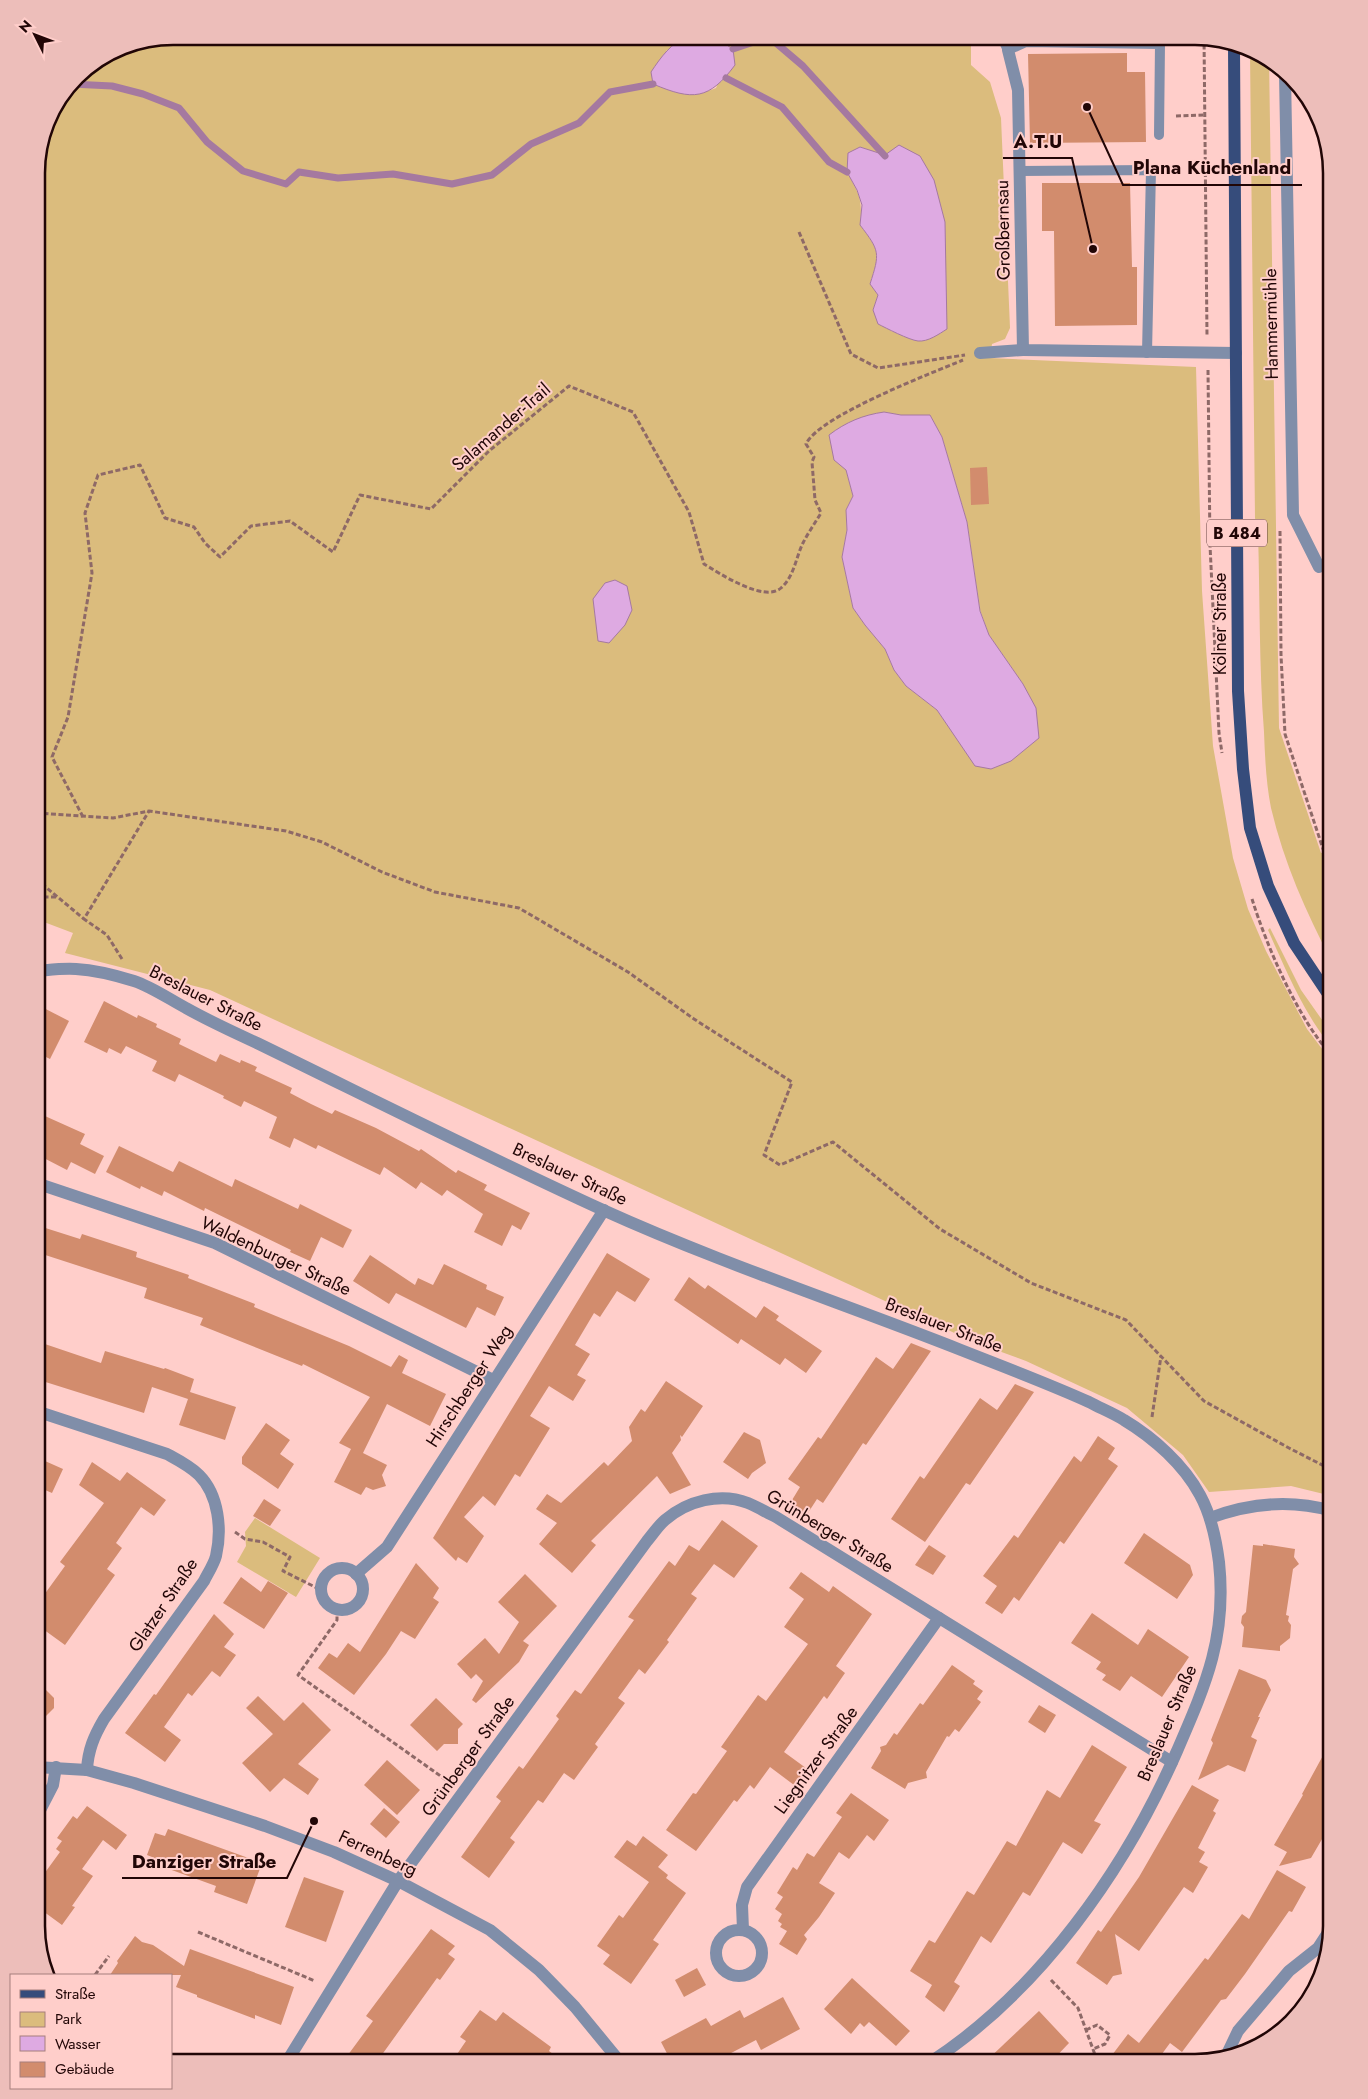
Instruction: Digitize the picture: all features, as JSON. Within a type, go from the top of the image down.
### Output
[{"type":"main road","name":"Kölner Straße","points":[[1234,51],[1238,691],[1243,769],[1250,828],[1268,886],[1294,943],[1323,986]]},
{"type":"street","name":"Großbernsau","points":[[1008,50],[1018,90],[1023,350]]},
{"type":"street","name":"Hammermühle","points":[[1285,81],[1292,516],[1319,567]]},
{"type":"street","points":[[980,353],[1023,350],[1236,353]]},
{"type":"street","name":"Breslauer Straße","points":[[45,971],[75,969],[136,981],[213,1022],[604,1210],[755,1273],[912,1330],[1057,1387],[1122,1418],[1149,1437],[1180,1466],[1200,1495],[1210,1518],[1217,1544],[1221,1581],[1222,1602],[1214,1656],[1202,1693],[1172,1762],[1114,1869],[1085,1910],[1038,1970],[1002,2006],[942,2054]]},
{"type":"street","name":"Waldenburger Straße","points":[[45,1186],[215,1243],[493,1380]]},
{"type":"street","name":"Hirschberger Weg","points":[[356,1574],[387,1547],[604,1210]]},
{"type":"street","name":"Glatzer Straße","points":[[45,1414],[167,1454],[185,1464],[200,1476],[217,1507],[219,1531],[215,1557],[204,1581],[104,1719],[88,1753],[87,1770]]},
{"type":"street","name":"Grünberger Straße","points":[[291,2054],[398,1881],[647,1541],[664,1521],[681,1508],[694,1503],[717,1498],[747,1503],[776,1517],[1172,1762]]},
{"type":"street","points":[[1210,1518],[1234,1510],[1275,1503],[1323,1509]]},
{"type":"street","points":[[344,1568],[356,1574],[363,1586],[360,1599],[351,1608],[337,1609],[326,1602],[322,1590],[325,1577],[336,1569],[344,1568]]},
{"type":"street","name":"Liegnitzer Straße","points":[[743,1930],[742,1905],[747,1887],[939,1618]]},
{"type":"street","name":"Ferrenberg","points":[[45,1767],[87,1770],[134,1783],[265,1826],[334,1852],[448,1906],[497,1936],[538,1970],[575,2007],[614,2054]]},
{"type":"street","points":[[45,1801],[53,1785],[56,1767]]},
{"type":"street","points":[[1229,2050],[1238,2032],[1289,1971],[1318,1948],[1322,1942]]},
{"type":"lane","points":[[1006,45],[1008,50],[1019,45]]},
{"type":"lane","points":[[1159,135],[1160,45]]},
{"type":"lane","points":[[1020,171],[1150,170],[1147,352]]},
{"type":"path","points":[[1185,116],[1203,115]]},
{"type":"path","points":[[799,232],[851,354],[878,368],[980,353]]},
{"type":"path","name":"Salamander-Trail","points":[[83,817],[52,757],[68,717],[92,573],[85,513],[98,475],[140,465],[165,518],[194,527],[205,543],[220,557],[250,526],[290,521],[332,552],[360,495],[431,509],[489,451],[568,386],[633,412],[689,512],[704,564],[729,580],[768,593],[781,589],[791,573],[803,543],[822,514],[815,500],[812,462],[814,457],[806,444],[809,438],[837,418],[880,396],[980,353]]},
{"type":"path","points":[[1292,516],[1280,530],[1281,645],[1285,734],[1323,849]]},
{"type":"path","points":[[84,919],[149,812]]},
{"type":"path","points":[[45,814],[113,818],[149,812],[286,831],[322,842],[382,872],[435,892],[519,908],[628,972],[694,1019],[792,1082],[764,1155],[780,1165],[833,1142],[940,1229],[1031,1283],[1126,1320],[1204,1401],[1323,1466]]},
{"type":"path","points":[[45,887],[107,935],[136,981]]},
{"type":"path","points":[[45,897],[56,897]]},
{"type":"path","points":[[1149,1437],[1161,1356]]},
{"type":"path","points":[[233,1531],[245,1539],[263,1542],[290,1557],[284,1571],[322,1590]]},
{"type":"path","points":[[337,1609],[337,1620],[298,1675],[463,1793]]},
{"type":"path","points":[[198,1932],[332,1988]]},
{"type":"path","points":[[96,1974],[109,1956]]},
{"type":"path","points":[[1038,1970],[1078,2008],[1095,2054]]},
{"type":"path","points":[[1086,2030],[1096,2025],[1110,2034],[1105,2044],[1093,2049]]},
{"type":"green space","points":[[164,45],[675,45],[666,51],[675,92],[691,93],[716,88],[733,49],[727,45],[971,46],[971,65],[990,82],[1001,118],[1010,328],[1005,339],[992,344],[990,358],[1196,367],[1202,591],[1213,746],[1233,858],[1248,909],[1266,951],[1307,1029],[1323,1050],[1323,1494],[1291,1486],[1209,1492],[1183,1455],[1127,1408],[1026,1361],[974,1342],[210,990],[65,953],[73,933],[45,922],[45,164],[49,140],[55,124],[62,109],[82,82],[116,58],[140,49]],"holes":[[[860,147],[885,156],[903,335],[891,331],[873,310],[878,295],[870,284],[877,259],[875,247],[860,225],[861,209],[859,197],[847,172]],[[884,412],[901,415],[930,415],[942,437],[967,522],[980,610],[989,635],[1023,684],[975,765],[937,710],[906,686],[894,670],[885,649],[853,608],[842,557],[847,530],[846,510],[853,496],[846,470]]]},
{"type":"green space","points":[[1250,57],[1269,69],[1279,728],[1321,853],[1323,852],[1323,944],[1289,868],[1271,808],[1265,760],[1261,682],[1258,532],[1255,518]]},
{"type":"green space","points":[[1270,928],[1301,990],[1323,1021],[1323,1036],[1294,987],[1268,930]]},
{"type":"green space","points":[[255,1518],[320,1558],[296,1597],[237,1562],[246,1546],[245,1532]]},
{"type":"water","points":[[674,45],[726,45],[733,49],[735,65],[726,77],[708,91],[690,95],[667,90],[653,84],[651,72]]},
{"type":"water","points":[[899,145],[920,156],[934,180],[945,222],[947,329],[922,341],[898,334],[878,324],[873,310],[878,295],[870,284],[877,259],[875,247],[860,225],[862,205],[857,190],[847,172],[848,153],[860,147],[885,155]]},
{"type":"water","points":[[884,412],[901,415],[930,415],[942,437],[967,522],[980,611],[989,635],[1023,684],[1036,708],[1039,738],[1011,761],[991,769],[975,766],[937,710],[906,686],[894,670],[885,649],[853,608],[842,557],[847,530],[846,510],[853,496],[846,470],[834,460],[829,435],[855,420]]},
{"type":"water","points":[[615,580],[627,586],[632,610],[625,625],[609,643],[598,641],[593,599],[605,583]]},
{"type":"building","points":[[1127,53],[1127,72],[1145,72],[1146,142],[1030,143],[1028,54]]},
{"type":"building","points":[[1042,183],[1130,183],[1132,267],[1137,267],[1137,325],[1055,326],[1054,231],[1042,231]]},
{"type":"building","points":[[987,467],[989,504],[971,505],[970,468]]},
{"type":"building","points":[[104,1001],[137,1018],[138,1015],[157,1024],[156,1027],[181,1039],[179,1044],[216,1062],[220,1054],[240,1063],[241,1060],[257,1067],[255,1071],[292,1088],[290,1093],[332,1114],[335,1110],[376,1128],[419,1151],[421,1149],[456,1173],[458,1170],[487,1185],[484,1190],[530,1213],[521,1230],[512,1225],[502,1246],[474,1232],[483,1214],[447,1190],[442,1196],[421,1182],[416,1189],[384,1167],[380,1175],[318,1145],[316,1149],[294,1138],[290,1148],[269,1138],[277,1117],[244,1101],[241,1107],[223,1098],[224,1096],[179,1074],[175,1082],[152,1071],[157,1061],[126,1046],[121,1054],[109,1048],[107,1053],[84,1042]]},
{"type":"building","points":[[45,1009],[69,1021],[50,1059],[45,1056]]},
{"type":"building","points":[[45,1116],[85,1134],[80,1144],[104,1156],[95,1174],[71,1162],[67,1170],[45,1159]]},
{"type":"building","points":[[119,1146],[173,1172],[179,1161],[232,1187],[235,1179],[298,1209],[300,1204],[352,1230],[343,1248],[321,1237],[310,1261],[205,1208],[204,1211],[164,1191],[162,1196],[141,1186],[140,1189],[106,1172]]},
{"type":"building","points":[[45,1228],[80,1239],[82,1234],[137,1252],[136,1257],[189,1275],[188,1278],[255,1304],[254,1307],[349,1346],[391,1367],[399,1355],[408,1360],[402,1373],[446,1394],[430,1426],[387,1404],[363,1453],[387,1465],[382,1475],[386,1486],[373,1490],[366,1487],[361,1495],[334,1482],[351,1449],[339,1443],[370,1397],[303,1364],[302,1366],[200,1325],[203,1318],[144,1298],[147,1288],[45,1255]]},
{"type":"building","points":[[607,1253],[650,1279],[635,1302],[617,1291],[600,1317],[594,1313],[575,1345],[590,1354],[577,1375],[586,1380],[573,1401],[549,1386],[530,1416],[550,1428],[520,1477],[515,1474],[495,1506],[483,1496],[464,1517],[484,1536],[467,1563],[458,1557],[456,1561],[433,1538]]},
{"type":"building","points":[[370,1255],[415,1285],[418,1278],[433,1285],[444,1264],[487,1285],[486,1289],[504,1297],[495,1316],[477,1307],[466,1328],[396,1293],[389,1304],[353,1281]]},
{"type":"building","points":[[689,1277],[705,1289],[708,1285],[756,1318],[764,1306],[779,1316],[776,1320],[822,1351],[806,1373],[785,1358],[780,1365],[741,1339],[738,1344],[674,1300]]},
{"type":"building","points":[[911,1343],[931,1351],[866,1445],[863,1443],[823,1503],[817,1499],[806,1516],[789,1505],[800,1487],[788,1479],[818,1437],[821,1439],[876,1357],[893,1369]]},
{"type":"building","points":[[45,1344],[101,1363],[105,1351],[165,1368],[194,1379],[190,1392],[236,1407],[225,1440],[179,1425],[188,1399],[152,1387],[144,1413],[45,1382]]},
{"type":"building","points":[[666,1381],[703,1406],[682,1437],[680,1435],[681,1440],[672,1453],[691,1485],[670,1494],[657,1476],[591,1541],[596,1545],[572,1573],[539,1544],[557,1523],[536,1509],[547,1494],[561,1503],[604,1462],[608,1466],[632,1441],[629,1427],[641,1409],[645,1412]]},
{"type":"building","points":[[1015,1384],[1034,1392],[970,1485],[966,1483],[925,1542],[891,1519],[920,1476],[924,1479],[980,1398],[997,1410]]},
{"type":"building","points":[[266,1423],[290,1440],[280,1454],[294,1464],[278,1489],[242,1464],[242,1457]]},
{"type":"building","points":[[744,1432],[760,1440],[766,1463],[752,1473],[748,1479],[723,1462]]},
{"type":"building","points":[[1098,1436],[1115,1448],[1108,1459],[1118,1466],[1064,1544],[1060,1541],[1019,1601],[1014,1597],[1002,1614],[985,1603],[997,1586],[983,1576],[1014,1535],[1018,1538],[1074,1456],[1081,1462]]},
{"type":"building","points":[[45,1461],[63,1469],[52,1493],[45,1490]]},
{"type":"building","points":[[92,1462],[120,1481],[127,1472],[166,1500],[154,1516],[141,1507],[116,1543],[122,1548],[107,1569],[115,1575],[65,1645],[45,1631],[45,1594],[65,1566],[60,1562],[104,1503],[79,1485]]},
{"type":"building","points":[[264,1499],[281,1510],[270,1526],[253,1516]]},
{"type":"building","points":[[722,1520],[758,1546],[734,1578],[714,1564],[691,1594],[697,1598],[667,1640],[669,1642],[645,1674],[639,1669],[618,1698],[625,1703],[595,1744],[598,1747],[574,1780],[564,1773],[543,1803],[538,1800],[510,1838],[515,1842],[489,1878],[461,1857],[501,1801],[496,1797],[519,1766],[523,1769],[559,1719],[556,1716],[575,1690],[581,1694],[634,1620],[628,1617],[669,1561],[675,1566],[689,1545],[699,1551]]},
{"type":"building","points":[[1144,1533],[1190,1565],[1193,1575],[1177,1599],[1124,1563]]},
{"type":"building","points":[[1263,1544],[1295,1549],[1294,1557],[1299,1564],[1293,1569],[1286,1615],[1289,1616],[1288,1621],[1291,1625],[1290,1638],[1280,1646],[1280,1651],[1242,1647],[1244,1627],[1241,1623],[1242,1616],[1246,1612],[1253,1545],[1263,1546]]},
{"type":"building","points":[[929,1545],[946,1556],[933,1575],[915,1565]]},
{"type":"building","points":[[416,1563],[439,1588],[433,1598],[439,1602],[415,1639],[401,1631],[386,1654],[354,1695],[318,1668],[329,1653],[337,1658],[348,1643],[360,1652]]},
{"type":"building","points":[[801,1572],[829,1592],[833,1586],[872,1614],[836,1666],[845,1673],[827,1699],[824,1696],[784,1752],[810,1771],[798,1788],[770,1767],[754,1789],[750,1785],[737,1802],[734,1800],[696,1851],[666,1830],[693,1793],[696,1794],[727,1751],[721,1747],[758,1695],[766,1701],[808,1644],[784,1627],[804,1599],[789,1588]]},
{"type":"building","points":[[525,1574],[557,1606],[523,1641],[529,1645],[519,1662],[476,1703],[472,1700],[483,1681],[476,1674],[471,1679],[457,1664],[485,1638],[499,1654],[519,1622],[498,1602]]},
{"type":"building","points":[[241,1577],[261,1592],[268,1581],[288,1593],[264,1629],[223,1603]]},
{"type":"building","points":[[1092,1613],[1138,1645],[1148,1629],[1189,1657],[1162,1697],[1131,1676],[1120,1691],[1102,1680],[1106,1675],[1096,1669],[1101,1662],[1071,1643]]},
{"type":"building","points":[[214,1614],[234,1634],[224,1647],[236,1655],[220,1677],[212,1671],[192,1696],[188,1693],[164,1727],[181,1740],[165,1762],[125,1733],[154,1694],[156,1695]]},
{"type":"building","points":[[952,1665],[975,1681],[973,1684],[983,1691],[977,1699],[981,1702],[959,1732],[955,1729],[949,1737],[947,1736],[926,1772],[927,1778],[908,1783],[905,1789],[871,1768],[881,1751],[880,1747],[886,1745],[894,1733],[897,1735],[920,1703],[923,1705]]},
{"type":"building","points":[[1239,1669],[1266,1680],[1271,1690],[1251,1737],[1257,1740],[1245,1772],[1228,1765],[1198,1780],[1213,1743],[1211,1740]]},
{"type":"building","points":[[45,1689],[54,1698],[54,1708],[45,1717]]},
{"type":"building","points":[[258,1696],[284,1721],[303,1702],[331,1730],[298,1764],[319,1779],[308,1795],[284,1778],[270,1792],[242,1763],[273,1734],[246,1708]]},
{"type":"building","points":[[436,1698],[463,1724],[458,1729],[458,1744],[444,1744],[437,1751],[410,1725]]},
{"type":"building","points":[[1039,1705],[1056,1715],[1045,1733],[1028,1722]]},
{"type":"building","points":[[1092,1745],[1127,1767],[1094,1821],[1101,1824],[1082,1854],[1063,1842],[1030,1896],[1023,1892],[991,1943],[981,1936],[954,1982],[960,1986],[944,2012],[925,1997],[932,1985],[910,1971],[929,1940],[935,1943],[967,1891],[974,1895],[1007,1841],[1016,1846],[1047,1790],[1060,1798]]},
{"type":"building","points":[[1323,1756],[1323,1837],[1311,1858],[1279,1866],[1287,1852],[1274,1845]]},
{"type":"building","points":[[387,1760],[420,1790],[397,1815],[364,1785]]},
{"type":"building","points":[[1192,1785],[1219,1800],[1213,1811],[1216,1813],[1198,1848],[1205,1852],[1199,1862],[1208,1867],[1193,1893],[1184,1887],[1139,1951],[1115,1934],[1122,1974],[1113,1976],[1107,1985],[1076,1963],[1098,1930],[1101,1932],[1139,1877]]},
{"type":"building","points":[[851,1793],[889,1820],[874,1841],[867,1835],[849,1859],[839,1852],[819,1883],[835,1893],[804,1935],[807,1939],[797,1955],[779,1944],[787,1931],[780,1927],[782,1924],[778,1921],[782,1914],[775,1909],[783,1897],[777,1893],[793,1867],[797,1870],[807,1853],[814,1857],[842,1817],[836,1813]]},
{"type":"building","points":[[87,1806],[127,1835],[116,1850],[103,1840],[82,1869],[93,1876],[72,1906],[75,1907],[62,1925],[45,1913],[45,1873],[60,1852],[56,1849],[62,1841],[57,1838],[73,1816],[77,1819]]},
{"type":"building","points":[[384,1808],[400,1822],[386,1838],[370,1824]]},
{"type":"building","points":[[168,1829],[262,1863],[247,1904],[214,1892],[216,1886],[155,1864],[157,1859],[147,1855],[155,1833],[165,1836]]},
{"type":"building","points":[[643,1836],[668,1855],[658,1867],[668,1875],[666,1878],[686,1893],[653,1940],[659,1944],[631,1984],[603,1964],[610,1955],[597,1946],[619,1915],[623,1918],[649,1882],[614,1857],[627,1840],[636,1846]]},
{"type":"building","points":[[1277,1870],[1306,1887],[1292,1912],[1289,1911],[1245,1974],[1226,1999],[1221,2000],[1182,2052],[1170,2043],[1162,2054],[1113,2054],[1128,2034],[1139,2043],[1205,1958],[1208,1960],[1242,1914],[1249,1919]]},
{"type":"building","points":[[304,1877],[344,1891],[326,1942],[285,1927]]},
{"type":"building","points":[[431,1929],[455,1946],[448,1954],[455,1959],[440,1980],[437,1978],[382,2054],[349,2054],[373,2021],[366,2016]]},
{"type":"building","points":[[135,1936],[142,1942],[153,1945],[184,1966],[190,1949],[294,1987],[281,2025],[255,2015],[255,2019],[176,1987],[181,1975],[111,1974],[118,1963],[117,1961]]},
{"type":"building","points":[[697,1968],[706,1985],[684,1997],[675,1980]]},
{"type":"building","points":[[852,1978],[910,2031],[896,2046],[869,2022],[864,2027],[860,2023],[851,2034],[824,2009]]},
{"type":"building","points":[[783,1997],[800,2029],[761,2050],[756,2040],[729,2054],[667,2054],[661,2042],[706,2018],[711,2026],[740,2010],[744,2018]]},
{"type":"building","points":[[480,2010],[496,2021],[503,2012],[551,2047],[549,2051],[553,2054],[457,2054],[466,2041],[460,2037]]},
{"type":"building","points":[[1039,2011],[1069,2043],[1059,2054],[994,2054]]},
{"type":"waterway","points":[[733,49],[745,45]]},
{"type":"waterway","points":[[778,45],[803,66],[885,156]]},
{"type":"waterway","points":[[726,78],[782,107],[829,162],[847,172]]},
{"type":"waterway","points":[[80,84],[112,86],[143,94],[179,108],[207,142],[243,171],[286,184],[299,172],[338,178],[393,174],[452,184],[492,175],[531,144],[579,123],[610,92],[653,84]]},
{"type":"place","name":"Plana Küchenland","points":[[1087,107]]},
{"type":"place","name":"A.T.U","points":[[1093,249]]},
{"type":"place","name":"Danziger Straße","points":[[314,1821]]}]
